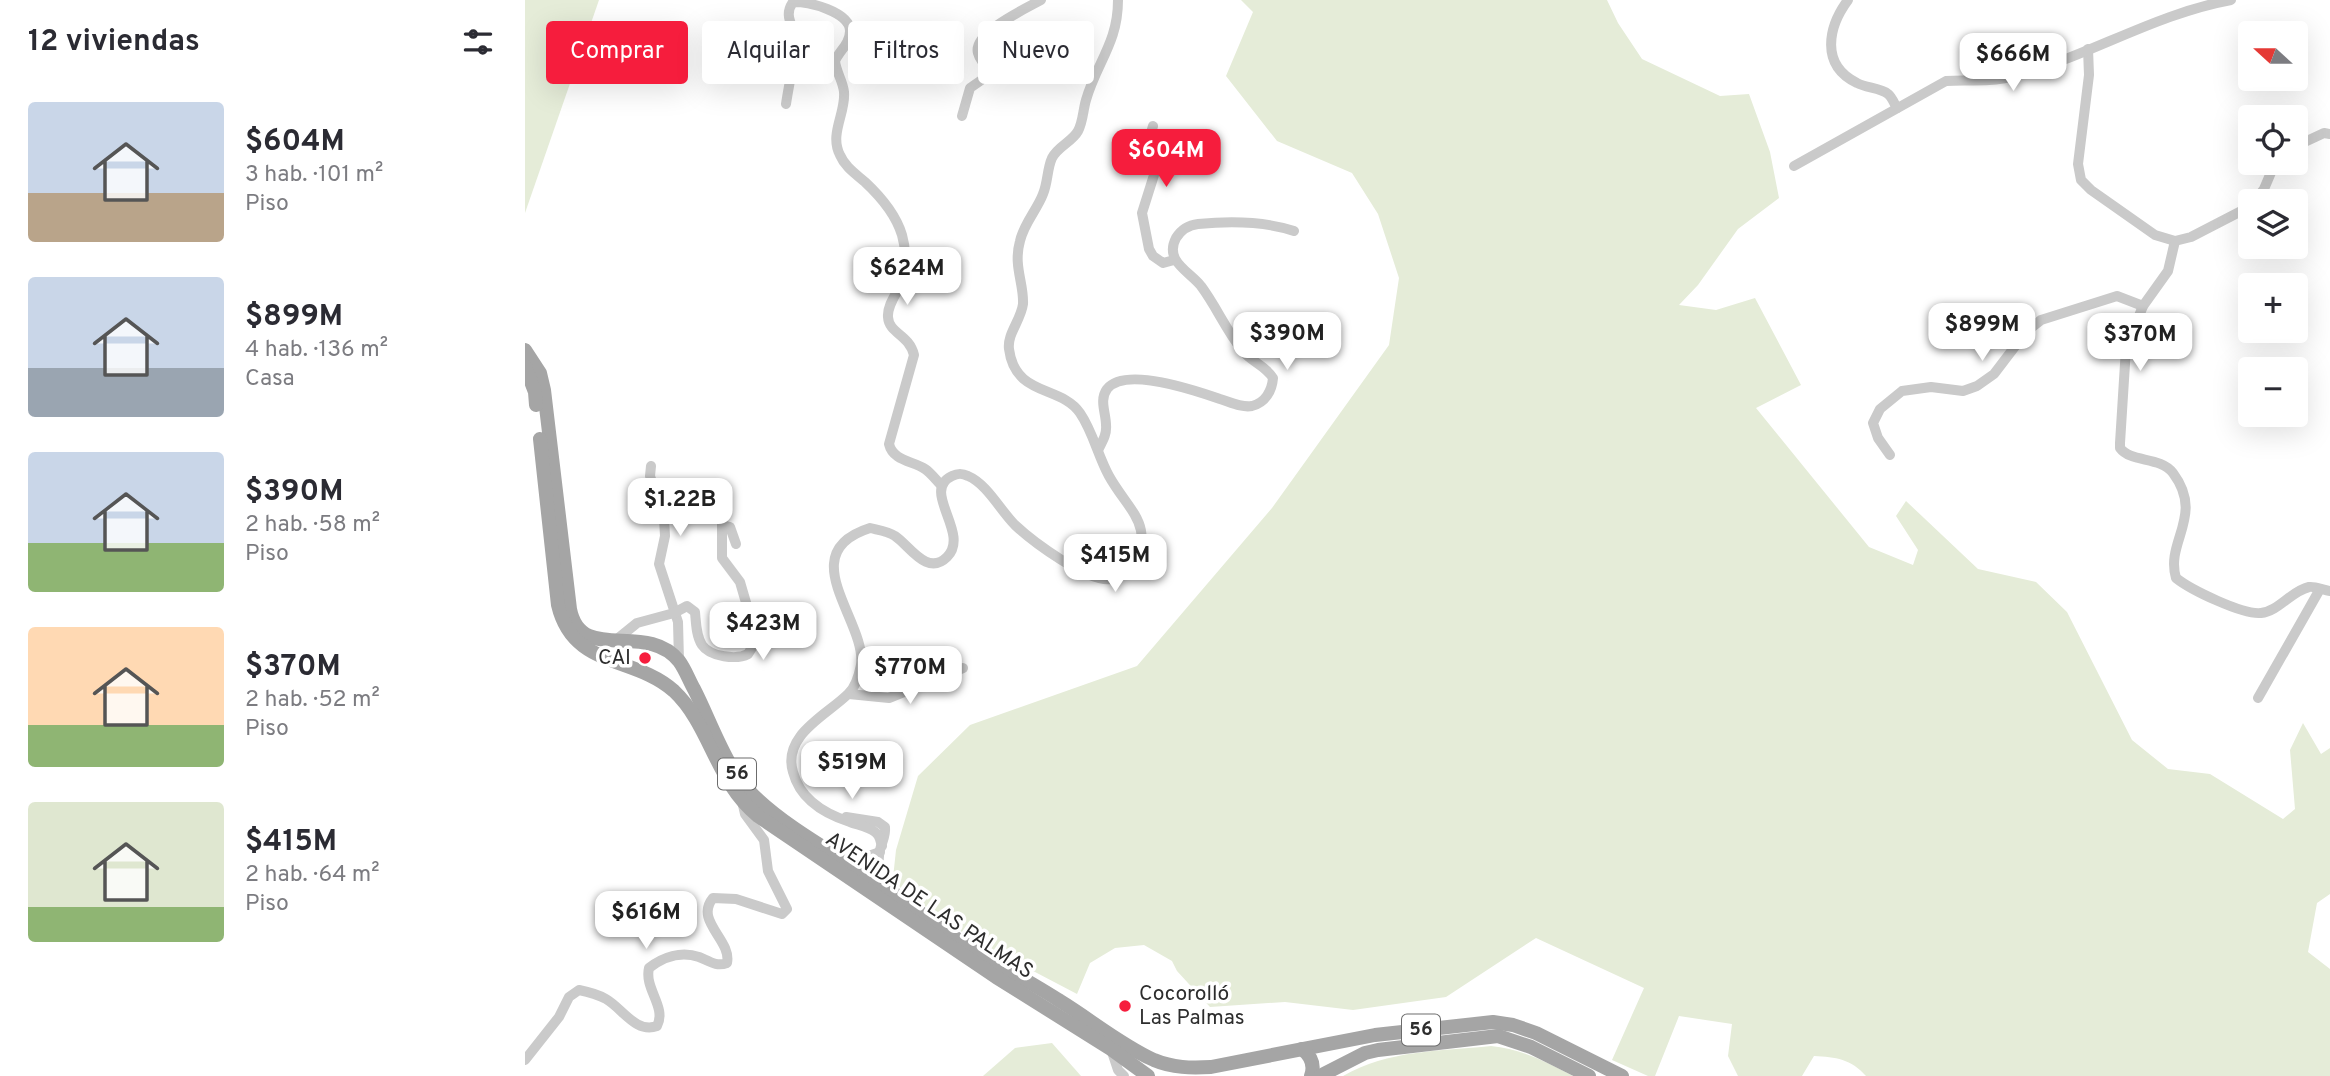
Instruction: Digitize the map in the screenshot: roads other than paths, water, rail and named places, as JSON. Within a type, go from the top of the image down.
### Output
[{"type":"main road","points":[[525,350],[540,373],[544,390],[572,618],[577,628],[595,639],[653,643],[676,659],[673,672],[660,681]]},
{"type":"main road","name":"AVENIDA DE LAS PALMAS","points":[[525,366],[535,392],[558,605],[563,623],[572,637],[584,647],[660,681],[684,703],[741,801],[783,834],[987,972],[1111,1049],[1148,1076]]},
{"type":"main road","points":[[627,667],[628,653],[635,640]]},
{"type":"main road","name":"AVENIDA DE LAS PALMAS","points":[[676,659],[742,782],[753,795],[779,816],[964,943],[1140,1052],[1171,1066],[1209,1071],[1375,1035],[1493,1022],[1536,1033],[1622,1076]]},
{"type":"main road","name":"56","points":[[1320,1076],[1378,1049],[1498,1036],[1525,1044],[1589,1076]]},
{"type":"main road","points":[[1302,1049],[1311,1058],[1311,1076]]},
{"type":"street","points":[[962,116],[970,88],[987,73],[986,63],[978,55],[977,49],[988,31],[1041,0]]},
{"type":"street","points":[[941,485],[954,475],[964,474],[973,479],[1017,527],[1087,576],[1111,579],[1130,570],[1135,563],[1142,541],[1138,517],[1109,476],[1080,412],[1021,378],[1013,367],[1008,340],[1023,306],[1017,258],[1020,241],[1043,194],[1056,150],[1077,133],[1086,99],[1113,39],[1118,0]]},
{"type":"street","points":[[1848,0],[1836,16],[1832,29],[1832,55],[1847,76],[1856,83],[1888,94],[1897,108]]},
{"type":"street","points":[[1794,166],[1946,81],[2011,77],[2172,17],[2212,3],[2231,0]]},
{"type":"street","points":[[786,104],[796,42],[787,16],[790,6],[793,2],[801,1],[842,16],[849,24],[850,31],[846,46],[835,61],[844,96],[836,146],[849,169],[881,198],[903,236],[905,270],[888,309],[888,316],[896,332],[912,345],[914,355],[889,444],[891,451],[898,457],[923,468],[941,485],[941,494],[954,536],[947,558],[936,563],[926,563],[894,535],[870,528],[846,539],[837,555],[834,573],[838,595],[861,653],[858,675],[849,694],[803,734],[791,760],[801,789],[817,806],[836,818],[852,816],[882,824],[886,831],[879,863],[883,885]]},
{"type":"street","points":[[2088,50],[2089,75],[2078,164],[2081,180],[2147,230],[2164,239],[2175,241],[2191,237],[2238,213]]},
{"type":"street","points":[[1153,126],[1146,150],[1154,175],[1142,214],[1153,256],[1163,263],[1174,260]]},
{"type":"street","points":[[2308,140],[2324,133],[2330,134]]},
{"type":"street","points":[[1098,450],[1105,438],[1103,397],[1108,388],[1116,382],[1131,379],[1168,384],[1244,406],[1260,402],[1270,393],[1273,378],[1268,370],[1242,350],[1200,284],[1174,260],[1172,249],[1183,230],[1196,224],[1269,224],[1294,231]]},
{"type":"street","points":[[2175,241],[2168,271],[2143,306],[2126,348],[2120,448],[2125,454],[2156,462],[2169,469],[2183,490],[2186,508],[2174,560],[2176,578],[2234,607],[2260,613],[2270,610],[2294,593],[2308,587],[2325,590],[2258,698]]},
{"type":"street","points":[[1890,456],[1878,438],[1873,423],[1880,409],[1902,391],[1931,387],[1963,391],[1977,386],[1994,374],[2026,332],[2041,320],[2117,296],[2143,306]]},
{"type":"street","points":[[651,466],[650,476],[665,525],[659,564],[678,622],[676,659]]},
{"type":"street","points":[[616,640],[637,622],[674,613],[684,607],[694,610],[702,645],[733,658],[744,657],[753,646],[752,634],[740,582],[722,558],[722,524],[730,527],[736,544]]},
{"type":"street","points":[[849,694],[888,698],[963,668]]},
{"type":"street","points":[[525,1060],[559,1017],[569,997],[579,990],[608,1000],[641,1026],[651,1029],[657,1026],[661,1019],[660,1010],[650,990],[647,976],[649,968],[664,958],[684,955],[696,956],[717,965],[727,962],[728,952],[713,928],[707,911],[713,898],[736,900],[782,914],[787,909],[768,871],[764,840],[745,814],[741,801]]},
{"type":"street","points":[[845,860],[863,858],[881,849]]},
{"type":"street","points":[[1111,1049],[1118,1070],[1124,1076]]},
{"type":"place","name":"CAI","points":[[645,658]]},
{"type":"place","name":"Cocorolló Las Palmas","points":[[1125,1006]]}]
